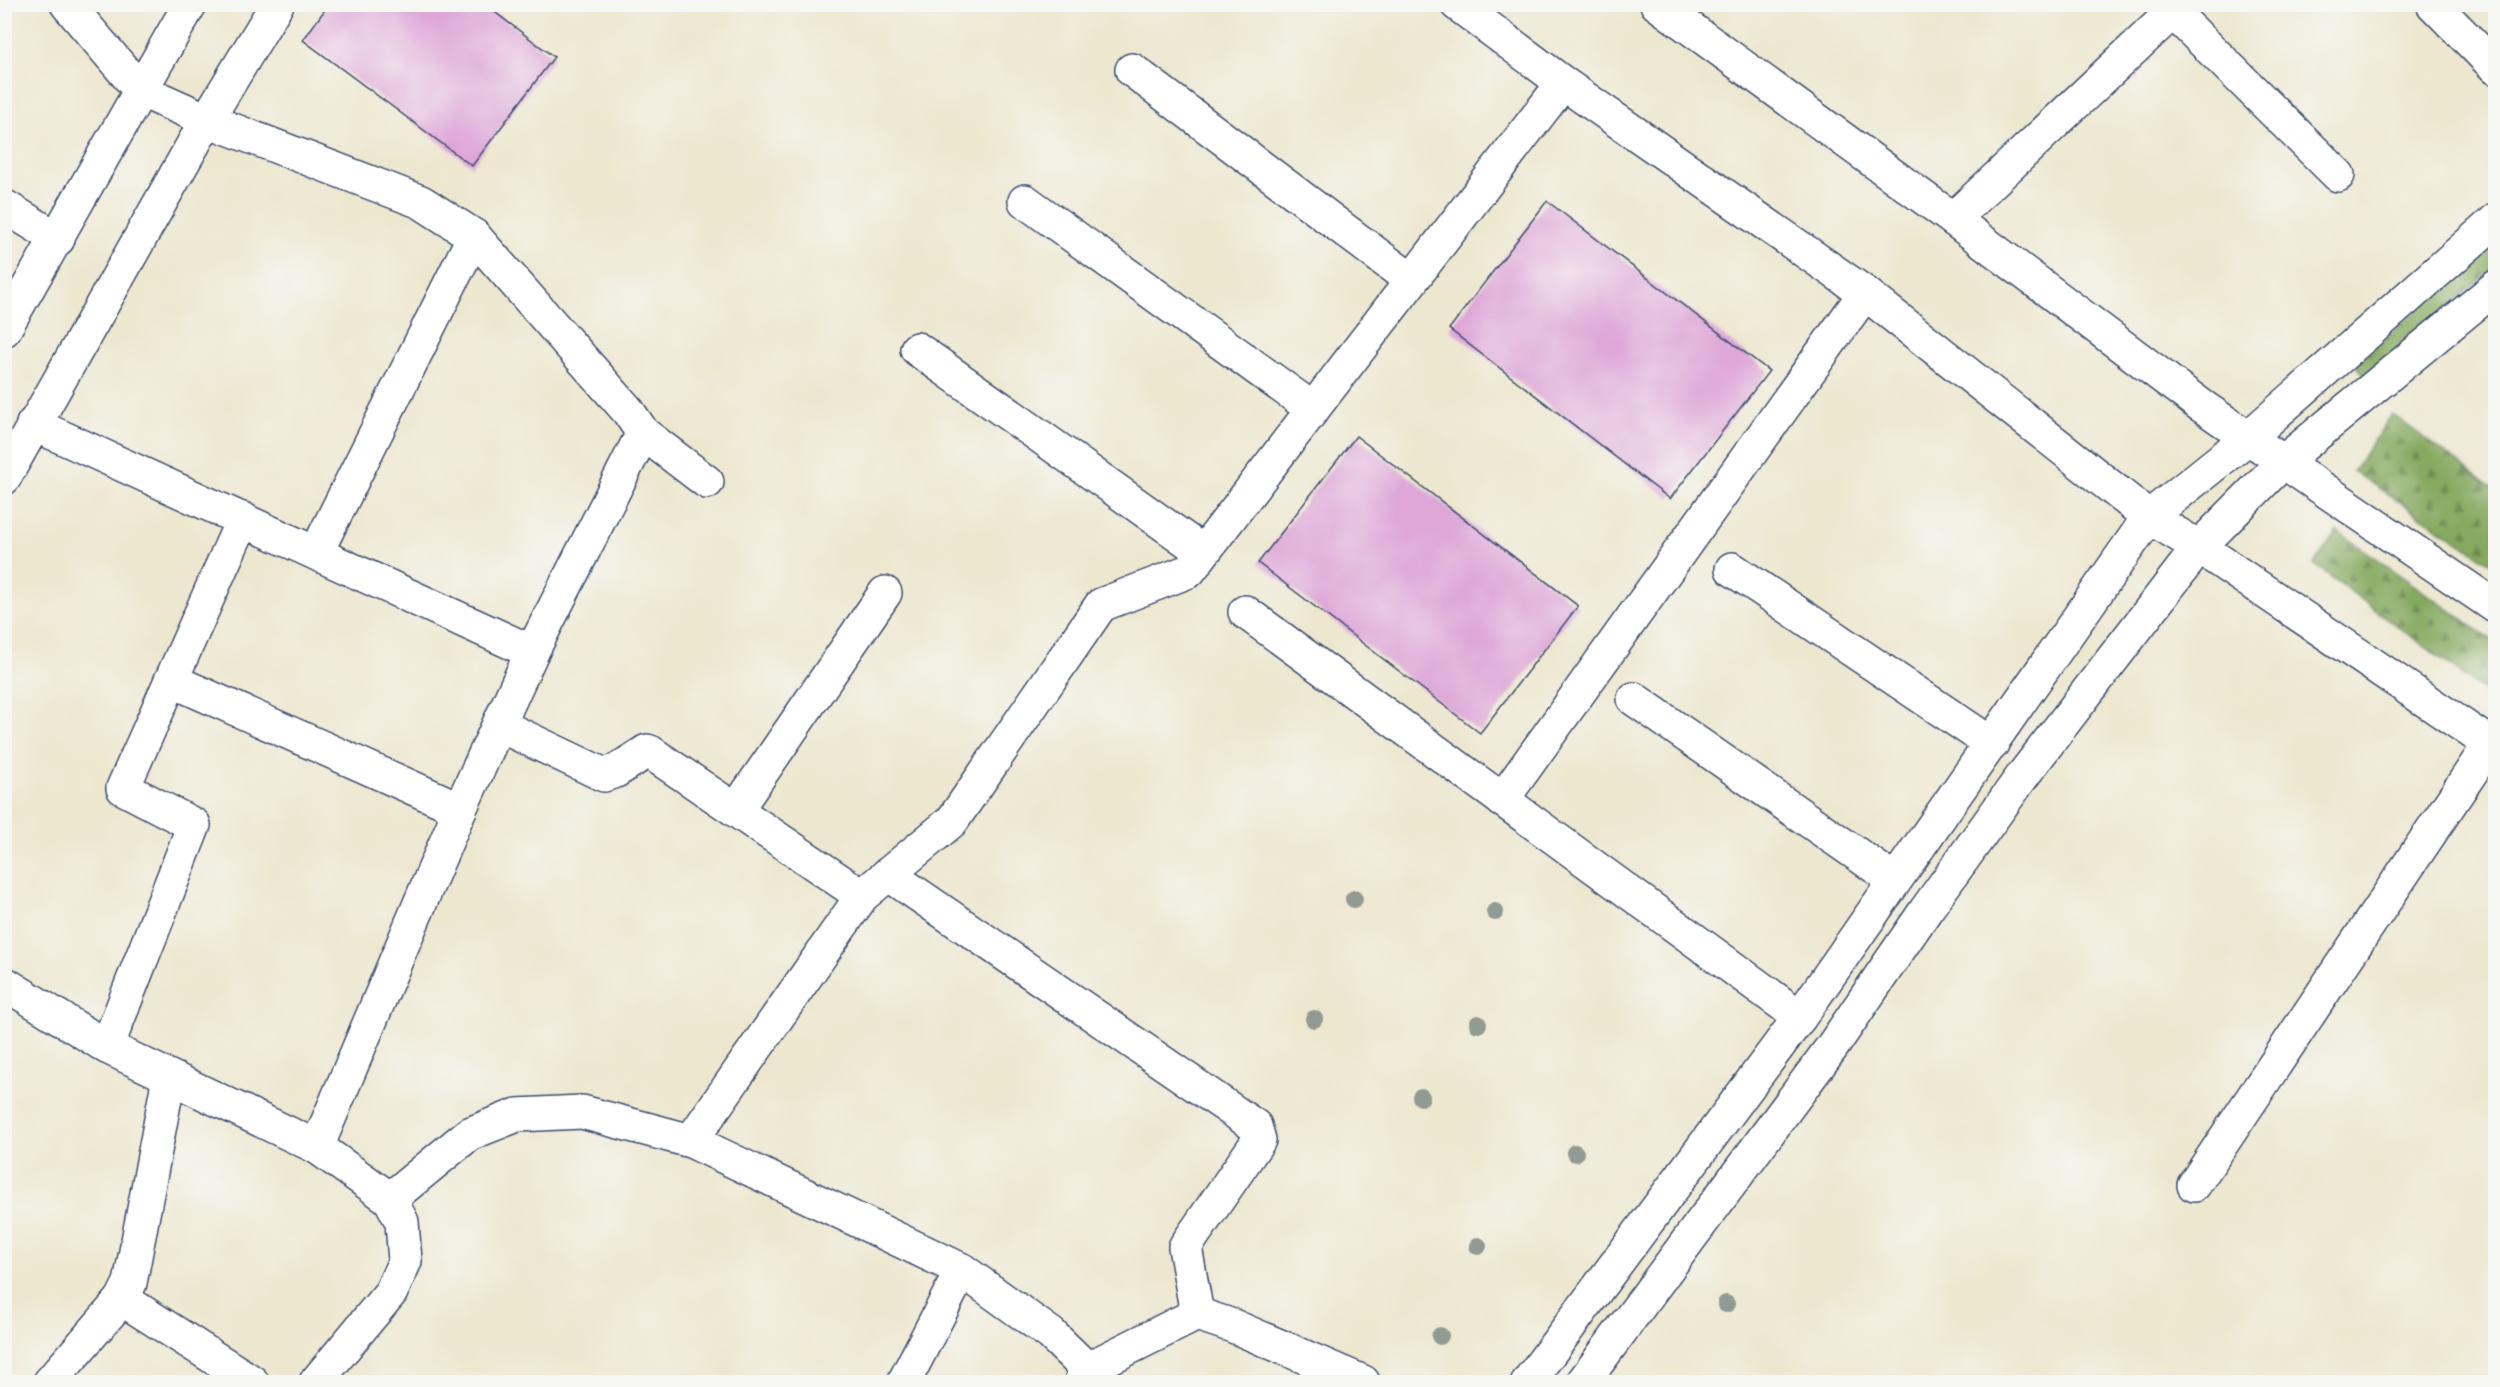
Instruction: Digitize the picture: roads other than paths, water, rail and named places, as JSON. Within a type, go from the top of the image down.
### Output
[{"type":"street","points":[[67,4],[140,90],[207,120],[422,202],[474,236],[628,411],[643,433],[707,482]]},
{"type":"street","points":[[4,330],[58,239],[190,4]]},
{"type":"street","points":[[4,478],[207,120],[277,4]]},
{"type":"street","points":[[1457,4],[1563,83],[1865,292],[2149,516],[2199,547],[2493,746],[2194,1185]]},
{"type":"street","points":[[1657,4],[1953,219],[2199,404],[2496,607]]},
{"type":"street","points":[[2433,4],[2496,68]]},
{"type":"street","points":[[1953,219],[2173,7],[2338,175]]},
{"type":"street","points":[[1132,70],[1412,280]]},
{"type":"street","points":[[691,1141],[862,896],[952,821],[1101,605],[1189,571],[1563,83]]},
{"type":"street","points":[[1025,201],[1313,409]]},
{"type":"street","points":[[4,206],[58,239]]},
{"type":"street","points":[[1528,1383],[1800,1017],[2149,516],[2249,437],[2496,220]]},
{"type":"street","points":[[316,553],[474,236]]},
{"type":"street","points":[[1582,1383],[1832,1047],[1926,910],[2024,774],[2199,547],[2283,462],[2496,288]]},
{"type":"street","points":[[1502,800],[1865,292]]},
{"type":"street","points":[[917,349],[1203,552]]},
{"type":"street","points":[[33,424],[532,652]]},
{"type":"street","points":[[317,1147],[460,809],[532,652],[643,433]]},
{"type":"street","points":[[107,1047],[194,825],[123,788],[243,519]]},
{"type":"street","points":[[1732,569],[1992,744]]},
{"type":"street","points":[[736,810],[885,593]]},
{"type":"street","points":[[1245,612],[1800,1017]]},
{"type":"street","points":[[171,680],[460,809]]},
{"type":"street","points":[[1634,699],[1894,880]]},
{"type":"street","points":[[499,725],[604,775],[616,771],[647,751],[650,752],[862,896]]},
{"type":"street","points":[[888,874],[1255,1126],[1259,1140],[1185,1247],[1197,1314]]},
{"type":"street","points":[[4,983],[107,1047],[317,1147],[390,1199],[402,1222],[405,1261],[391,1292],[316,1383]]},
{"type":"street","points":[[50,1383],[122,1299],[134,1269],[169,1077]]},
{"type":"street","points":[[390,1199],[469,1134],[517,1115],[582,1112],[691,1141],[962,1270],[1051,1334],[1084,1376],[1197,1314],[1233,1326],[1363,1383]]},
{"type":"street","points":[[904,1383],[962,1270]]},
{"type":"street","points":[[122,1299],[252,1383]]}]
